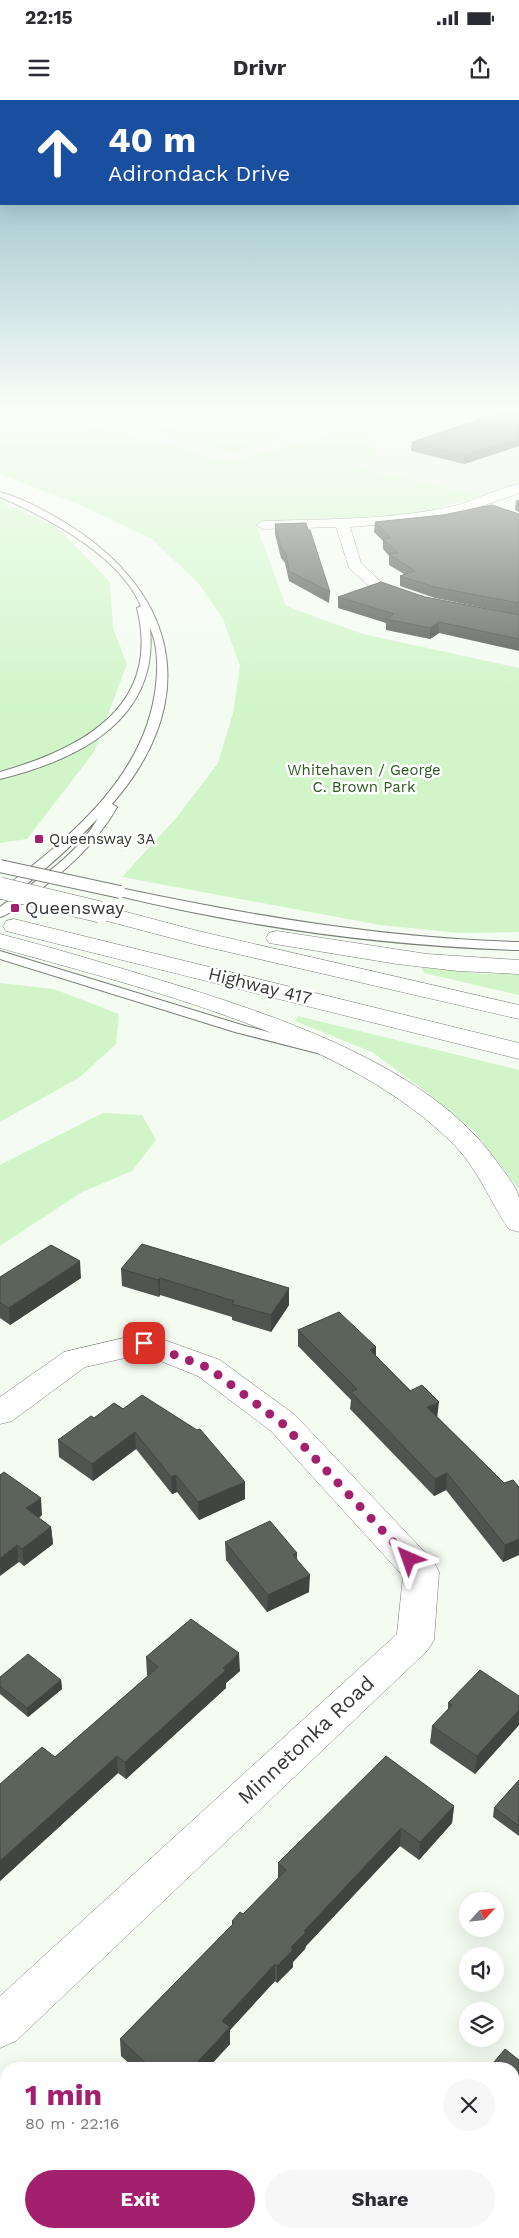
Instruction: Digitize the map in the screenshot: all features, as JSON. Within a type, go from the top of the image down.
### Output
[{"type":"main road","points":[[263,525],[342,523],[442,512]]},
{"type":"main road","points":[[342,523],[354,565],[376,584],[420,600]]},
{"type":"main road","points":[[0,888],[194,936],[519,1012]]},
{"type":"main road","points":[[100,912],[195,924],[397,958],[468,965],[519,967]]},
{"type":"main road","name":"Highway 417","points":[[0,923],[519,1052]]},
{"type":"main road","points":[[0,941],[42,959],[242,1014],[296,1034],[343,1055],[386,1080],[431,1111],[470,1146],[500,1185],[519,1223]]},
{"type":"main road","name":"Minnetonka Road","points":[[0,1413],[75,1359],[144,1343],[209,1368],[283,1424],[421,1572],[415,1640],[0,2026]]},
{"type":"lane","points":[[0,913],[60,867],[95,832],[108,813],[118,791],[140,756],[148,738],[156,718],[163,678],[163,658],[158,630],[150,610],[131,583],[115,564],[73,531],[39,512]]},
{"type":"lane","points":[[0,776],[50,759],[83,744],[107,729],[126,708],[141,679],[146,647],[143,611],[131,583]]},
{"type":"lane","points":[[0,897],[46,862],[118,791]]},
{"type":"lane","points":[[0,866],[259,919],[356,934],[421,941],[519,946]]},
{"type":"lane","points":[[0,955],[42,959]]},
{"type":"green space","points":[[0,512],[23,512],[58,528],[110,582],[113,628],[127,664],[94,752],[27,839],[0,843]]},
{"type":"green space","name":"Whitehaven / George C. Brown Park","points":[[95,512],[425,512],[364,519],[255,522],[286,606],[363,634],[519,668],[519,932],[459,933],[380,925],[122,877],[177,817],[218,763],[233,713],[240,666],[223,619],[199,584],[152,539]]},
{"type":"green space","points":[[421,967],[484,974],[519,974],[519,995],[424,973]]},
{"type":"green space","points":[[0,983],[54,989],[119,1014],[116,1044],[80,1077],[0,1122]]},
{"type":"green space","points":[[298,1016],[519,1070],[519,1189],[473,1130],[424,1090],[372,1052],[295,1021]]},
{"type":"green space","points":[[103,1113],[142,1115],[156,1140],[132,1171],[82,1192],[0,1246],[0,1165]]},
{"type":"building","points":[[459,512],[512,512],[519,514],[519,603],[435,587],[400,576],[415,571],[389,554],[398,553],[383,539],[391,538],[375,522]]},
{"type":"building","points":[[306,523],[330,592],[289,571],[286,553],[281,547],[275,524]]},
{"type":"building","points":[[381,582],[425,597],[519,615],[519,639],[439,622],[430,628],[386,619],[394,614],[338,597]]},
{"type":"building","points":[[142,1244],[289,1288],[271,1315],[232,1304],[234,1301],[160,1278],[158,1280],[121,1269]]},
{"type":"building","points":[[51,1245],[80,1261],[9,1308],[0,1303],[0,1277]]},
{"type":"building","points":[[339,1312],[376,1347],[370,1350],[410,1391],[422,1385],[439,1402],[427,1407],[504,1483],[513,1480],[519,1487],[519,1539],[505,1545],[447,1473],[435,1479],[351,1392],[357,1389],[298,1330]]},
{"type":"building","points":[[142,1395],[197,1430],[200,1429],[245,1482],[198,1502],[176,1475],[171,1477],[135,1432],[92,1464],[58,1440],[91,1416],[94,1418],[114,1403],[123,1409]]},
{"type":"building","points":[[4,1472],[41,1498],[26,1508],[51,1527],[22,1549],[17,1545],[0,1558],[0,1475]]},
{"type":"building","points":[[270,1521],[297,1553],[293,1555],[310,1575],[268,1595],[225,1542]]},
{"type":"building","points":[[191,1619],[239,1653],[223,1668],[226,1670],[125,1762],[117,1756],[0,1861],[0,1784],[42,1747],[55,1757],[158,1667],[146,1657]]},
{"type":"building","points":[[28,1654],[61,1680],[27,1708],[0,1686],[0,1677]]},
{"type":"building","points":[[480,1670],[519,1696],[519,1710],[477,1756],[432,1726],[452,1705],[448,1703]]},
{"type":"building","points":[[386,1756],[454,1806],[420,1842],[401,1828],[304,1931],[306,1932],[291,1947],[293,1950],[277,1966],[275,1964],[222,2021],[230,2027],[198,2062],[145,2062],[120,2039],[234,1923],[232,1921],[240,1912],[243,1914],[286,1870],[278,1863]]},
{"type":"building","points":[[519,1780],[519,1826],[494,1808]]},
{"type":"building","points":[[505,2049],[519,2060],[519,2062],[494,2062]]},
{"type":"place","name":"Queensway 3A","points":[[39,839]]},
{"type":"place","name":"Queensway","points":[[15,908]]},
{"type":"route","points":[[144,1343],[209,1368],[283,1424],[409,1559]]}]
